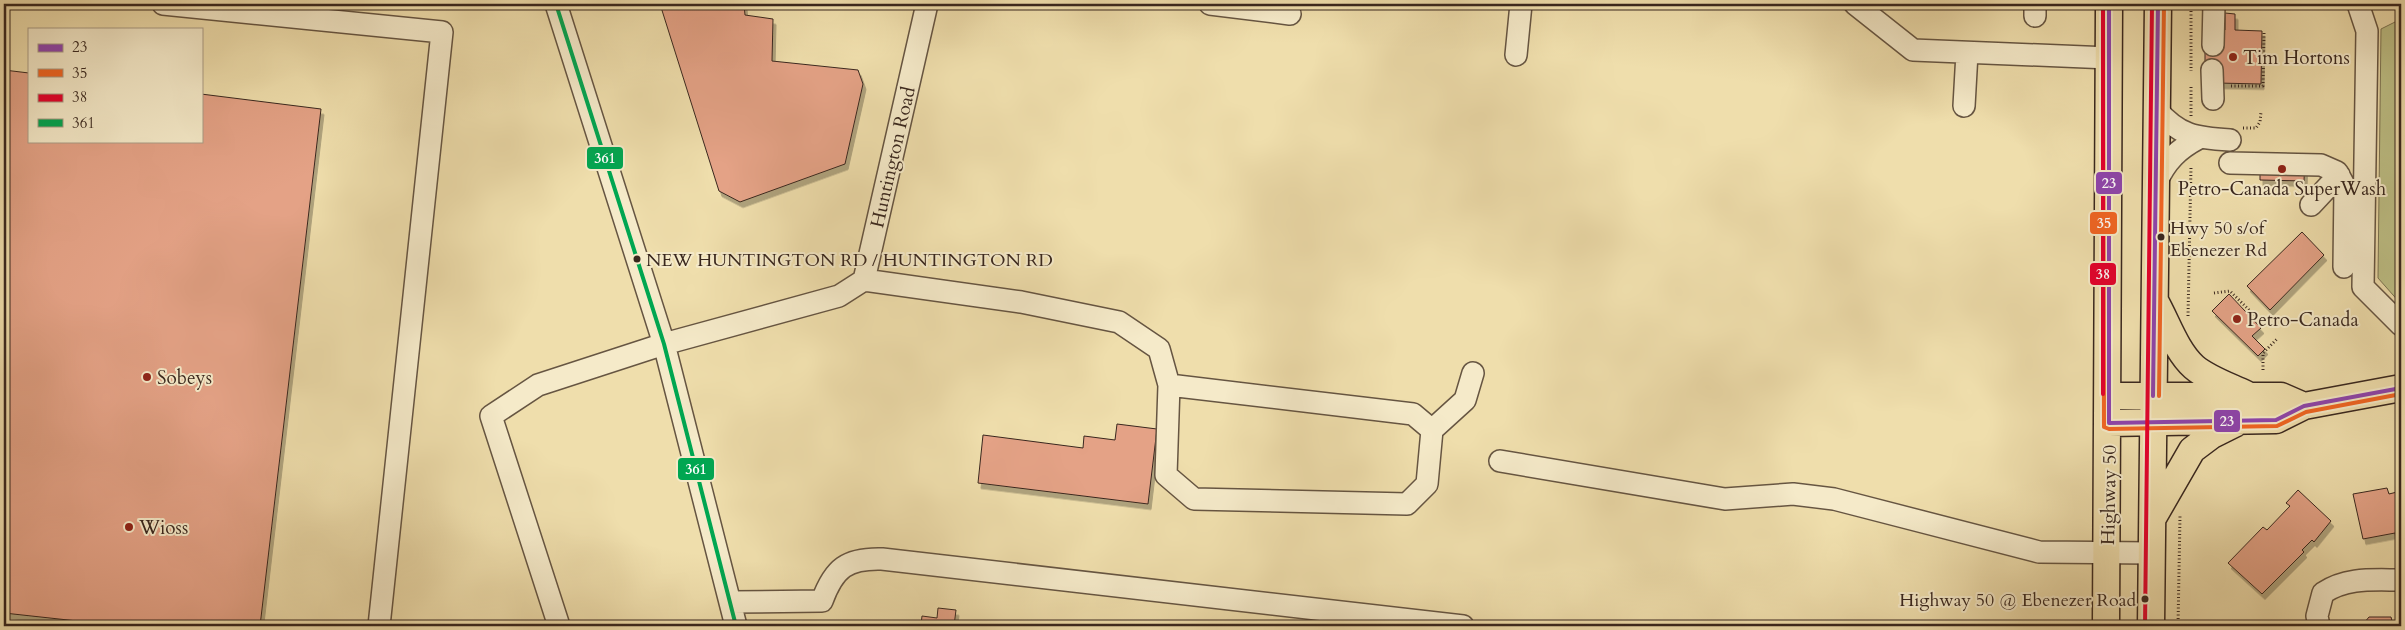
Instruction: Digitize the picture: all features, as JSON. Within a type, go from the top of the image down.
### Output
[{"type":"main road","name":"Highway 50","points":[[2106,626],[2109,423],[2109,4]]},
{"type":"main road","points":[[2151,626],[2158,4]]},
{"type":"main road","points":[[2154,298],[2178,346],[2188,361],[2206,374],[2251,396]]},
{"type":"main road","points":[[2109,423],[2276,420],[2304,406],[2401,388]]},
{"type":"main road","points":[[2109,396],[2280,396],[2304,406]]},
{"type":"main road","points":[[2152,519],[2192,450],[2212,435],[2240,420]]},
{"type":"street","points":[[163,4],[442,32],[378,626]]},
{"type":"street","points":[[556,4],[664,344],[736,626]]},
{"type":"street","name":"Huntington Road","points":[[864,280],[927,4]]},
{"type":"street","points":[[1210,4],[1290,14]]},
{"type":"street","points":[[1516,55],[1521,4]]},
{"type":"street","points":[[1855,4],[1913,50],[2109,58]]},
{"type":"street","points":[[2213,45],[2214,4]]},
{"type":"street","points":[[2358,4],[2367,31],[2363,286],[2401,325]]},
{"type":"street","points":[[1964,106],[1966,53]]},
{"type":"street","points":[[2212,70],[2221,92]]},
{"type":"street","points":[[2156,109],[2167,122],[2194,139],[2230,140]]},
{"type":"street","points":[[2156,183],[2171,157],[2194,139]]},
{"type":"street","points":[[2230,163],[2321,165],[2329,167],[2338,175],[2345,187],[2344,267]]},
{"type":"street","points":[[2311,205],[2338,175]]},
{"type":"street","points":[[559,626],[491,416],[538,385],[664,344],[839,296],[864,280],[1021,302],[1120,322],[1158,349],[1169,384],[1166,475],[1194,499],[1407,504],[1427,484],[1432,430],[1465,400],[1473,373]]},
{"type":"street","points":[[1169,384],[1413,414],[1432,430]]},
{"type":"street","points":[[1500,461],[1725,499],[1793,494],[1834,499],[2039,552],[2152,553]]},
{"type":"street","points":[[730,602],[822,601],[828,583],[845,565],[860,559],[867,559],[1463,626]]},
{"type":"street","points":[[2319,626],[2317,616],[2323,593],[2336,584],[2360,580],[2401,580]]},
{"type":"path","points":[[2191,4],[2191,77]]},
{"type":"path","points":[[2221,92],[2263,86],[2264,33]]},
{"type":"path","points":[[2188,319],[2194,139],[2191,86]]},
{"type":"path","points":[[2214,293],[2230,291],[2262,324]]},
{"type":"path","points":[[2263,370],[2263,353],[2277,338]]},
{"type":"path","points":[[2178,626],[2180,512]]},
{"type":"green space","points":[[2401,19],[2401,304],[2378,278],[2381,29]]},
{"type":"building","points":[[660,4],[744,4],[745,15],[773,19],[772,61],[858,70],[863,84],[845,164],[740,202],[719,191]]},
{"type":"building","name":"Tim Hortons","points":[[2225,13],[2235,14],[2235,30],[2262,31],[2261,84],[2217,83],[2205,70],[2205,45],[2218,30],[2225,30]]},
{"type":"building","name":"Sobeys","points":[[4,70],[28,73],[28,142],[202,142],[202,94],[321,109],[260,626],[123,626],[4,613]]},
{"type":"building","name":"Petro-Canada SuperWash","points":[[2260,157],[2305,158],[2304,181],[2260,180]]},
{"type":"building","points":[[2302,232],[2324,255],[2270,310],[2247,286]]},
{"type":"building","name":"Petro-Canada","points":[[2229,294],[2261,328],[2252,336],[2265,349],[2258,356],[2212,311]]},
{"type":"building","points":[[1117,424],[1157,429],[1148,504],[978,483],[983,435],[1083,448],[1084,436],[1115,440]]},
{"type":"building","points":[[2387,488],[2389,494],[2401,491],[2401,538],[2396,539],[2395,533],[2363,539],[2353,494]]},
{"type":"building","points":[[2298,490],[2331,521],[2314,542],[2312,540],[2302,550],[2304,552],[2262,594],[2228,563],[2263,527],[2267,530],[2290,506],[2286,503]]},
{"type":"building","points":[[938,608],[956,610],[954,626],[904,626],[905,623],[921,624],[922,616],[937,618]]},
{"type":"building","points":[[2369,617],[2391,617],[2392,621],[2399,621],[2401,626],[2364,626]]},
{"type":"building","points":[[2256,623],[2275,624],[2275,626],[2228,626],[2256,625]]},
{"type":"transit line","name":"361","points":[[556,4],[664,344],[736,626]]},
{"type":"transit line","name":"35","points":[[2103,4],[2104,427],[2109,429],[2277,426],[2306,412],[2401,394]]},
{"type":"transit line","name":"38","points":[[2103,4],[2103,394]]},
{"type":"transit line","name":"23","points":[[2109,4],[2109,423],[2276,420],[2304,406],[2401,388]]},
{"type":"transit line","name":"38","points":[[2145,626],[2152,4]]},
{"type":"transit line","name":"23","points":[[2153,396],[2158,4]]},
{"type":"transit line","name":"35","points":[[2159,396],[2164,4]]},
{"type":"place","name":"Tim Hortons","points":[[2233,57]]},
{"type":"place","name":"Petro-Canada SuperWash","points":[[2282,169]]},
{"type":"place","name":"Hwy 50 s/of Ebenezer Rd","points":[[2161,237]]},
{"type":"place","name":"NEW HUNTINGTON RD / HUNTINGTON RD","points":[[637,259]]},
{"type":"place","name":"Petro-Canada","points":[[2237,319]]},
{"type":"place","name":"Sobeys","points":[[147,377]]},
{"type":"place","name":"Wioss","points":[[129,527]]},
{"type":"place","name":"Highway 50 @ Ebenezer Road","points":[[2145,599]]}]
